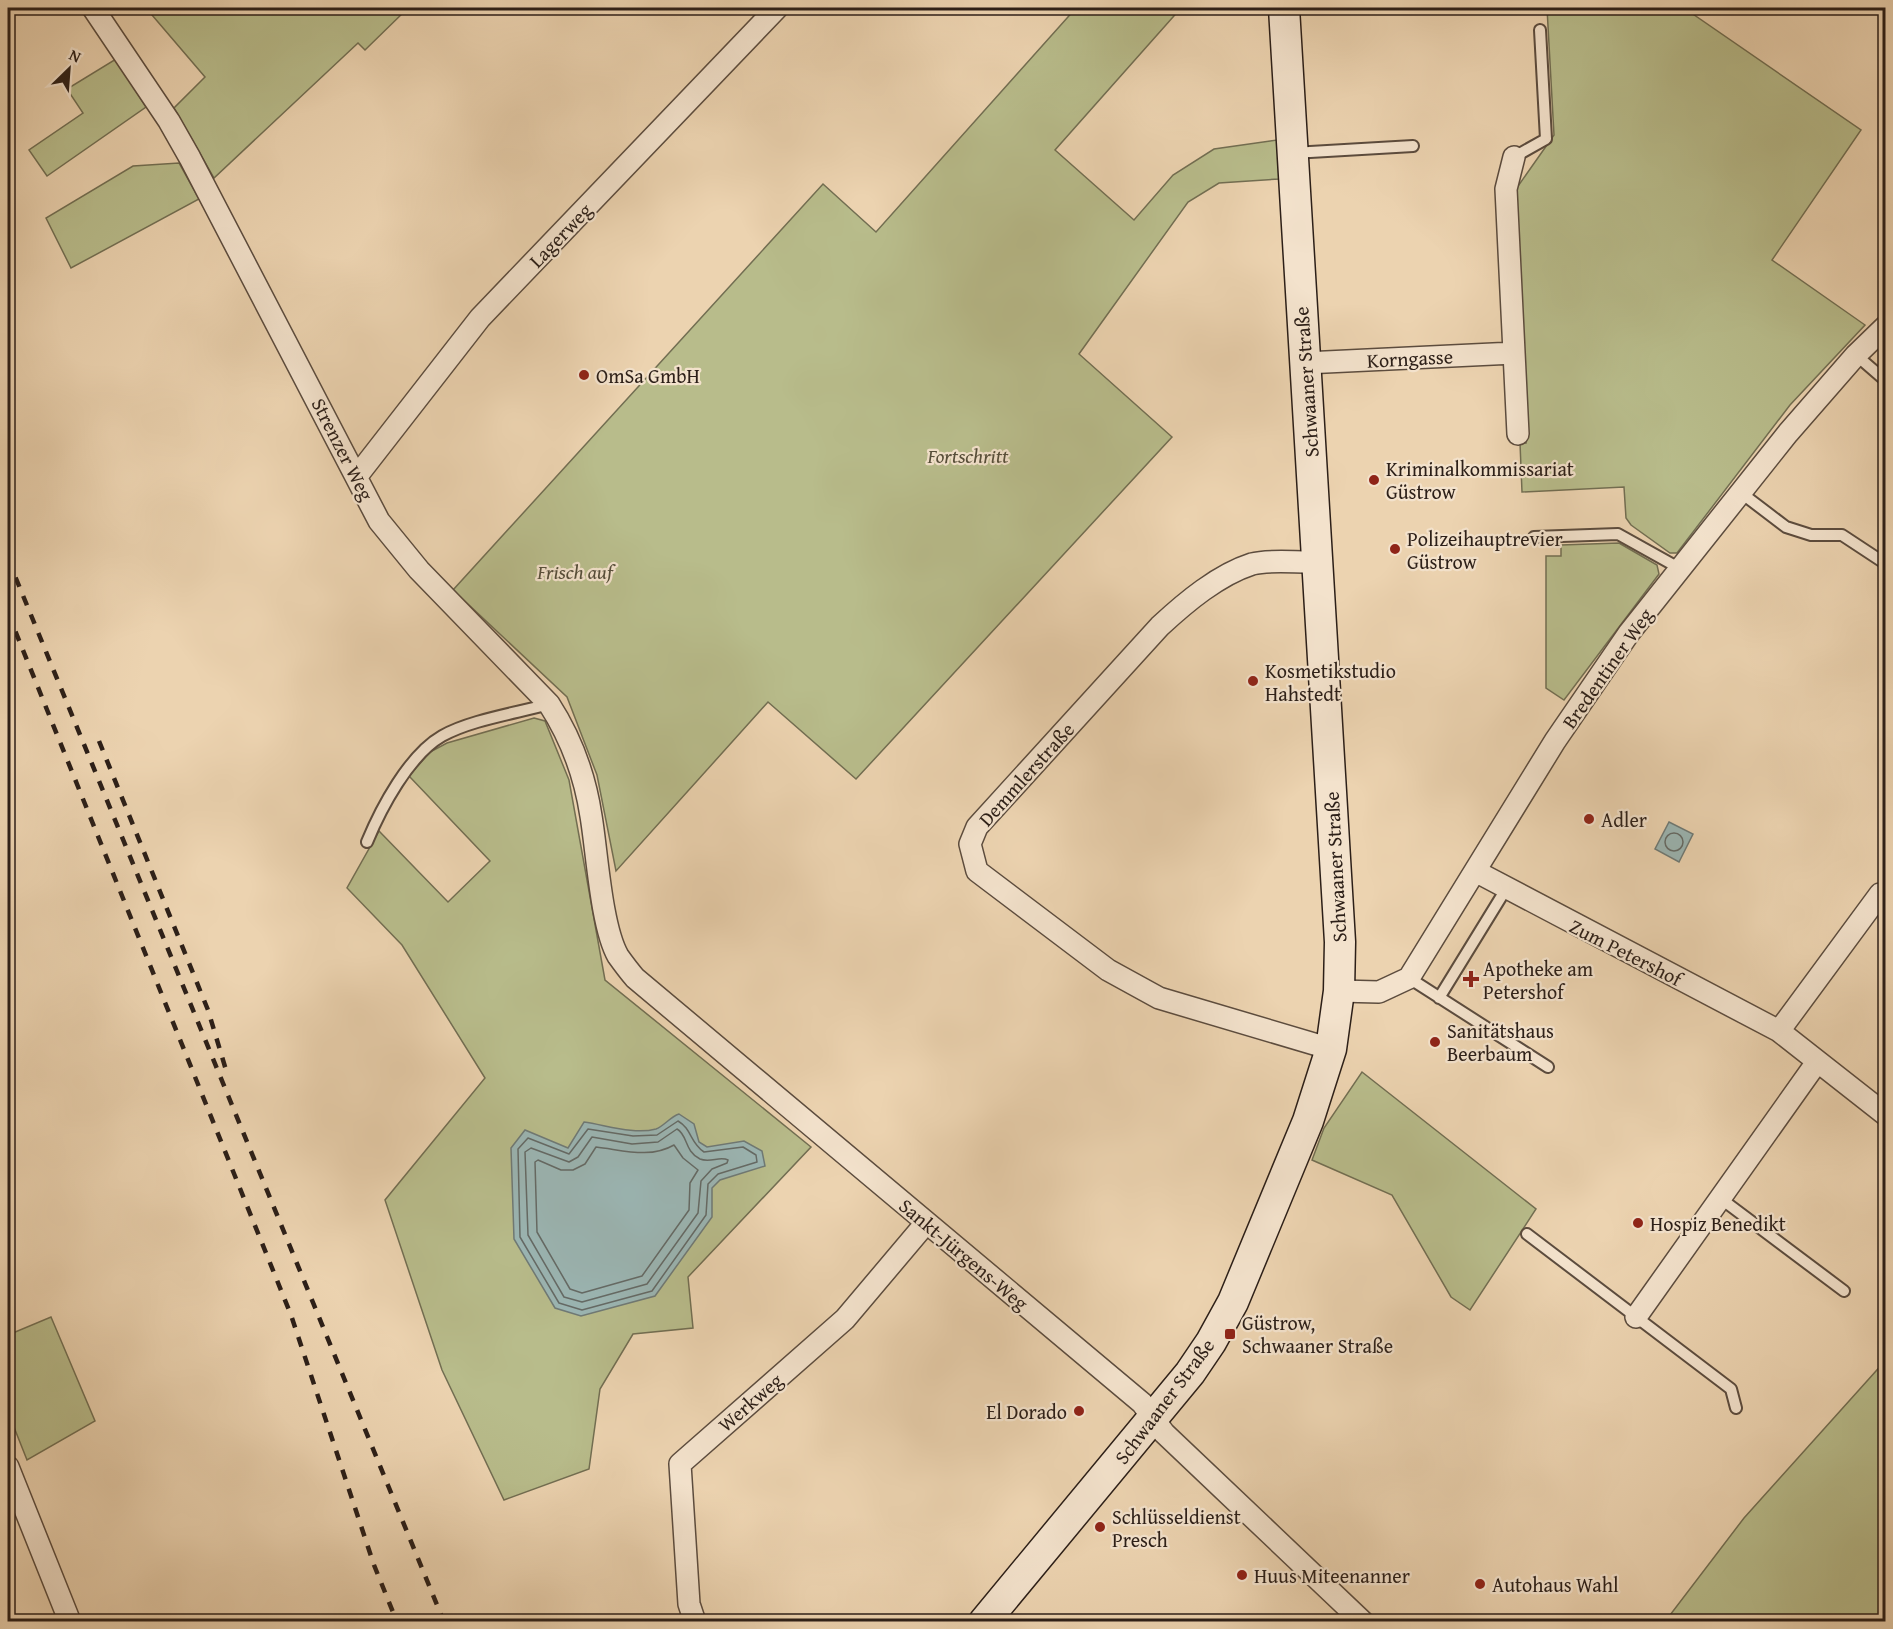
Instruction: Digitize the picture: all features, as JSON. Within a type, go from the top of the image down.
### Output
[{"type":"main road","name":"Schwaaner Straße","points":[[984,1622],[1154,1419],[1211,1342],[1233,1302],[1308,1121],[1331,1049],[1339,991],[1340,942],[1284,8]]},
{"type":"street","name":"Strenzer Weg","points":[[93,8],[174,130],[380,520],[419,570],[549,705],[573,750],[582,778],[591,813],[599,873]]},
{"type":"street","name":"Lagerweg","points":[[357,476],[480,318],[777,8]]},
{"type":"street","points":[[1514,157],[1506,189],[1518,434]]},
{"type":"street","name":"Bredentiner Weg","points":[[1409,978],[1583,699],[1679,568],[1740,492],[1856,355],[1886,326]]},
{"type":"street","name":"Korngasse","points":[[1305,363],[1514,353]]},
{"type":"street","name":"Demmlerstraße","points":[[1318,562],[1254,564],[1219,580],[1181,607],[1160,626],[977,827],[970,844],[977,871],[1108,970],[1159,998],[1331,1049]]},
{"type":"street","name":"Zum Petershof","points":[[1475,871],[1779,1031],[1886,1115]]},
{"type":"street","name":"Sankt-Jürgens-Weg","points":[[599,873],[617,954],[635,978],[1142,1403],[1164,1433],[1363,1622]]},
{"type":"street","points":[[1779,1031],[1882,890]]},
{"type":"street","points":[[1339,991],[1379,992],[1409,978]]},
{"type":"street","points":[[1636,1317],[1817,1062]]},
{"type":"street","name":"Werkweg","points":[[695,1622],[689,1604],[680,1464],[845,1318],[926,1223]]},
{"type":"street","points":[[8,1467],[70,1622]]},
{"type":"lane","points":[[1514,157],[1546,139],[1540,30]]},
{"type":"lane","points":[[1291,153],[1413,146]]},
{"type":"lane","points":[[1856,355],[1886,381]]},
{"type":"lane","points":[[1740,492],[1786,527],[1811,534],[1842,534],[1886,564]]},
{"type":"lane","points":[[1534,537],[1618,534],[1679,568]]},
{"type":"lane","points":[[368,842],[378,816],[406,772],[441,737],[464,727],[549,705]]},
{"type":"lane","points":[[1439,998],[1506,889]]},
{"type":"lane","points":[[1409,978],[1548,1067]]},
{"type":"lane","points":[[1720,1198],[1844,1291]]},
{"type":"lane","points":[[1527,1234],[1731,1389],[1736,1408]]},
{"type":"green space","points":[[146,8],[408,8],[365,50],[358,43],[214,178],[174,108],[205,77]]},
{"type":"green space","name":"Fortschritt","points":[[1076,8],[1181,8],[1055,150],[1134,220],[1173,175],[1214,149],[1277,140],[1279,179],[1219,183],[1188,202],[1079,354],[1172,437],[856,779],[768,702],[616,871],[597,775],[567,697],[453,590],[823,184],[876,232]]},
{"type":"green space","points":[[1547,8],[1684,8],[1861,130],[1772,260],[1865,325],[1790,405],[1677,553],[1670,553],[1631,525],[1626,518],[1624,487],[1522,492],[1520,443],[1526,443],[1516,189],[1554,135]]},
{"type":"green space","points":[[116,59],[146,107],[47,176],[29,150],[83,113],[67,89]]},
{"type":"green space","points":[[179,163],[199,199],[71,268],[46,218],[133,166]]},
{"type":"green space","points":[[1619,543],[1657,565],[1659,574],[1564,700],[1546,688],[1546,556],[1561,556],[1561,545]]},
{"type":"green space","points":[[534,718],[545,721],[569,780],[605,980],[811,1147],[688,1277],[693,1328],[633,1334],[600,1389],[589,1469],[504,1500],[442,1370],[385,1200],[485,1078],[402,945],[347,888],[379,831],[448,902],[490,861],[409,776],[430,752],[447,743]]},
{"type":"green space","points":[[1362,1072],[1536,1209],[1470,1310],[1451,1297],[1392,1195],[1312,1160],[1324,1128]]},
{"type":"green space","points":[[51,1317],[95,1421],[27,1460],[8,1412],[8,1335]]},
{"type":"green space","points":[[1885,1361],[1885,1621],[1667,1619],[1744,1518]]},
{"type":"water","points":[[1669,822],[1693,834],[1679,862],[1655,849]]},
{"type":"water","points":[[679,1114],[694,1124],[699,1142],[707,1147],[744,1141],[762,1151],[765,1166],[720,1180],[712,1188],[712,1217],[655,1296],[581,1316],[555,1308],[514,1239],[511,1148],[525,1130],[568,1148],[584,1122],[647,1131],[659,1128]]},
{"type":"railway","points":[[8,559],[444,1622]]},
{"type":"railway","points":[[8,613],[291,1315],[374,1565],[397,1622]]},
{"type":"railway","points":[[99,741],[208,1010],[226,1070]]},
{"type":"place","name":"OmSa GmbH","points":[[584,375]]},
{"type":"place","name":"Kriminalkommissariat Güstrow","points":[[1374,480]]},
{"type":"place","name":"Polizeihauptrevier Güstrow","points":[[1395,549]]},
{"type":"place","name":"Kosmetikstudio Hahstedt","points":[[1253,681]]},
{"type":"place","name":"Adler","points":[[1589,819]]},
{"type":"place","name":"Apotheke am Petershof","points":[[1471,979]]},
{"type":"place","name":"Sanitätshaus Beerbaum","points":[[1435,1042]]},
{"type":"place","name":"Hospiz Benedikt","points":[[1638,1223]]},
{"type":"place","name":"Güstrow, Schwaaner Straße","points":[[1230,1334]]},
{"type":"place","name":"El Dorado","points":[[1079,1411]]},
{"type":"place","name":"Schlüsseldienst Presch","points":[[1100,1527]]},
{"type":"place","name":"Huus Miteenanner","points":[[1242,1575]]},
{"type":"place","name":"Autohaus Wahl","points":[[1480,1584]]},
{"type":"park label","name":"Frisch auf","points":[[575,571]]}]
